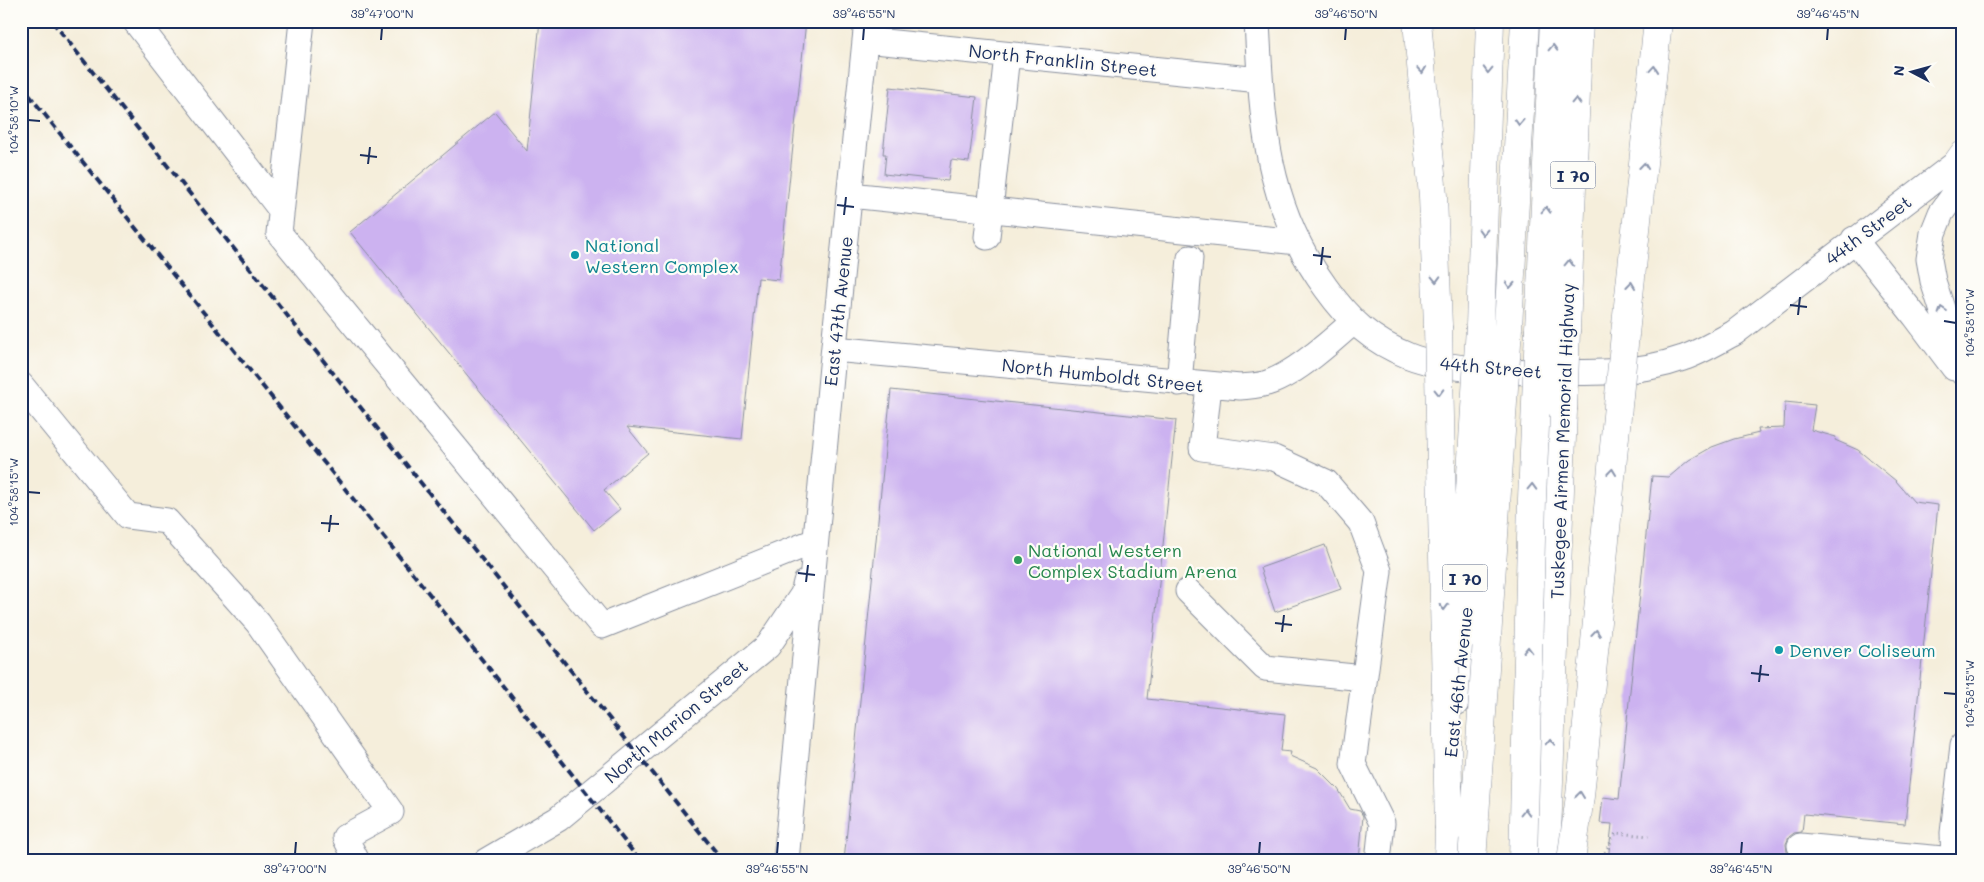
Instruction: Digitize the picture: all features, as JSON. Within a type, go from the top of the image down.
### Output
[{"type":"highway","points":[[1417,21],[1432,186],[1438,326],[1449,829]]},
{"type":"highway","name":"I 70","points":[[1448,861],[1480,327],[1490,21]]},
{"type":"highway","points":[[1472,861],[1508,328],[1525,21]]},
{"type":"highway","points":[[1523,861],[1532,499],[1554,21]]},
{"type":"highway","name":"Tuskegee Airmen Memorial Highway","points":[[1546,861],[1579,21]]},
{"type":"highway","points":[[1571,861],[1580,796],[1658,21]]},
{"type":"street","points":[[135,21],[282,210]]},
{"type":"street","points":[[302,21],[279,233],[602,626],[815,541],[786,861]]},
{"type":"street","points":[[1258,21],[1260,80],[1265,132],[1278,193],[1297,242],[1317,276],[1353,322]]},
{"type":"street","name":"North Franklin Street","points":[[866,31],[1007,54],[1260,80]]},
{"type":"street","name":"East 47th Avenue","points":[[815,541],[866,31]]},
{"type":"street","points":[[987,237],[1007,54]]},
{"type":"street","points":[[1962,164],[1934,233],[1929,259],[1933,281],[1963,373]]},
{"type":"street","name":"44th Street","points":[[1353,322],[1383,344],[1410,357],[1438,363],[1505,371],[1591,372],[1628,369],[1682,359],[1704,350],[1734,332],[1854,239],[1962,164]]},
{"type":"street","points":[[850,195],[1297,242]]},
{"type":"street","points":[[1854,239],[1915,316],[1963,383]]},
{"type":"street","points":[[1179,383],[1190,258]]},
{"type":"street","name":"North Humboldt Street","points":[[834,348],[1240,388],[1271,382],[1325,347],[1353,322]]},
{"type":"street","name":"East 46th Avenue","points":[[1438,861],[1487,410],[1505,371]]},
{"type":"street","name":"East 46th Avenue","points":[[1460,861],[1511,412],[1505,371]]},
{"type":"street","points":[[21,385],[128,516],[167,521],[258,623],[391,812],[345,837],[357,861]]},
{"type":"street","points":[[1208,386],[1202,448],[1274,458],[1326,482],[1361,522],[1379,570],[1353,764],[1382,823],[1378,861]]},
{"type":"street","name":"North Marion Street","points":[[486,861],[558,819],[768,646],[803,594],[815,541]]},
{"type":"street","points":[[1188,591],[1265,668],[1364,678]]},
{"type":"street","points":[[1800,846],[1954,861],[1953,833],[1963,745]]},
{"type":"path","points":[[1600,861],[1616,833],[1649,836]]},
{"type":"building","name":"National Western Complex","points":[[540,21],[806,21],[779,280],[758,278],[742,439],[627,427],[648,453],[604,490],[620,509],[594,530],[350,232],[495,112],[527,151]]},
{"type":"building","points":[[890,87],[977,97],[969,162],[951,160],[948,181],[884,174],[886,154],[883,154]]},
{"type":"building","name":"National Western Complex Stadium Arena","points":[[891,390],[1176,420],[1147,699],[1285,714],[1281,751],[1291,752],[1290,756],[1317,768],[1338,789],[1350,809],[1360,811],[1363,816],[1359,861],[844,861]]},
{"type":"building","name":"Denver Coliseum","points":[[1785,402],[1815,405],[1811,430],[1836,437],[1835,440],[1858,450],[1896,481],[1914,502],[1938,505],[1905,824],[1804,814],[1802,832],[1794,833],[1789,837],[1786,844],[1787,852],[1798,861],[1608,861],[1612,824],[1600,823],[1603,797],[1619,799],[1652,476],[1669,477],[1689,460],[1712,447],[1759,433],[1758,429],[1784,428]]},
{"type":"building","points":[[1325,545],[1341,589],[1275,612],[1260,568]]},
{"type":"railway","points":[[52,21],[723,861]]},
{"type":"railway","points":[[21,85],[492,672],[640,861]]},
{"type":"place","name":"National Western Complex","points":[[575,255]]},
{"type":"place","name":"National Western Complex Stadium Arena","points":[[1018,560]]},
{"type":"place","name":"Denver Coliseum","points":[[1779,650]]}]
